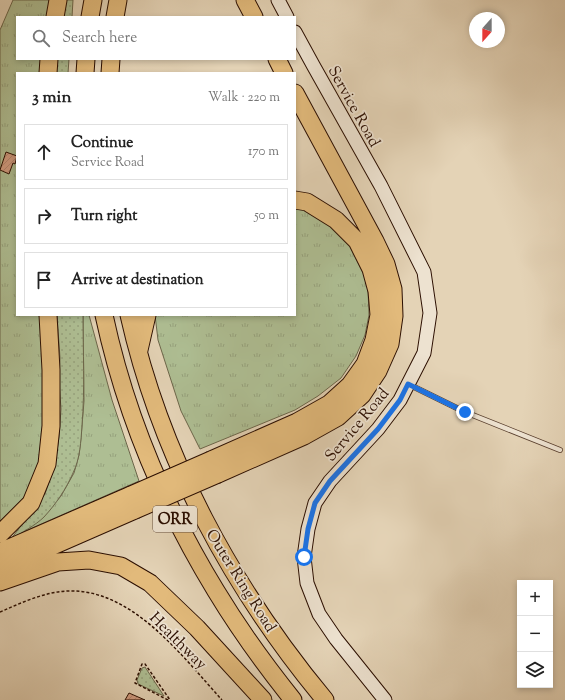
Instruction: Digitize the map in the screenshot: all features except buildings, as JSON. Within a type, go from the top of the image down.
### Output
[{"type":"highway","points":[[55,16],[58,0]]},
{"type":"highway","points":[[90,16],[92,0]]},
{"type":"highway","points":[[115,16],[118,0]]},
{"type":"highway","points":[[245,0],[253,16]]},
{"type":"highway","points":[[48,72],[49,60]]},
{"type":"highway","points":[[85,72],[86,60]]},
{"type":"highway","points":[[110,72],[111,60]]},
{"type":"highway","points":[[278,60],[284,72]]},
{"type":"highway","points":[[0,552],[133,502],[214,467],[304,436],[338,417],[362,395],[378,371],[390,344],[394,316],[393,289],[386,264],[296,95]]},
{"type":"highway","points":[[214,467],[329,404],[350,385],[364,364],[374,340],[379,315],[377,291],[371,269],[357,242],[336,220],[307,202],[296,200]]},
{"type":"highway","points":[[0,534],[31,503],[47,464],[52,426],[48,316]]},
{"type":"highway","name":"Outer Ring Road","points":[[104,316],[111,347],[125,394],[141,440],[167,502],[216,592],[259,655],[293,700]]},
{"type":"highway","name":"Outer Ring Road","points":[[129,316],[138,351],[164,431],[205,521],[238,579],[258,610],[300,669],[325,700]]},
{"type":"highway","points":[[138,351],[147,316]]},
{"type":"highway","points":[[0,569],[133,502]]},
{"type":"highway","points":[[0,582],[58,562],[89,560],[121,566],[150,583],[197,628],[263,700]]},
{"type":"main road","points":[[278,0],[286,16]]},
{"type":"main road","name":"Service Road","points":[[296,34],[381,186],[424,272],[430,313],[424,353],[400,400],[378,429],[330,481],[315,503],[308,529],[304,557],[307,583],[319,614],[336,639],[385,700]]},
{"type":"lane","points":[[408,384],[465,412],[560,450]]},
{"type":"path","name":"Healthway","points":[[0,612],[28,600],[54,592],[79,591],[104,597],[132,611],[156,629],[222,700]]},
{"type":"path","points":[[142,664],[145,664],[169,700],[134,683],[142,664]]},
{"type":"green space","points":[[13,0],[51,0],[49,16],[16,16],[16,60],[43,60],[41,72],[16,72],[16,316],[41,316],[46,399],[40,463],[30,488],[14,512],[0,525],[0,30]]},
{"type":"green space","points":[[65,0],[73,0],[72,16],[62,16]]},
{"type":"green space","points":[[56,60],[69,60],[68,72],[54,72]]},
{"type":"green space","points":[[296,207],[304,209],[333,226],[352,245],[363,271],[368,290],[369,315],[365,335],[356,356],[341,378],[318,396],[295,410],[200,449],[181,411],[158,340],[155,316],[296,316]]},
{"type":"green space","points":[[57,316],[83,316],[84,370],[79,456],[64,491],[53,507],[37,523],[11,539],[45,494],[55,465],[61,409],[59,381],[60,358]]},
{"type":"green space","points":[[83,316],[89,316],[112,400],[139,481],[23,532],[43,517],[61,496],[74,473],[79,455],[84,401]]},
{"type":"green space","points":[[145,667],[164,696],[138,684],[137,680],[142,668]]},
{"type":"route","points":[[304,557],[308,529],[315,503],[330,481],[378,429],[400,400],[408,384],[465,412]]}]
